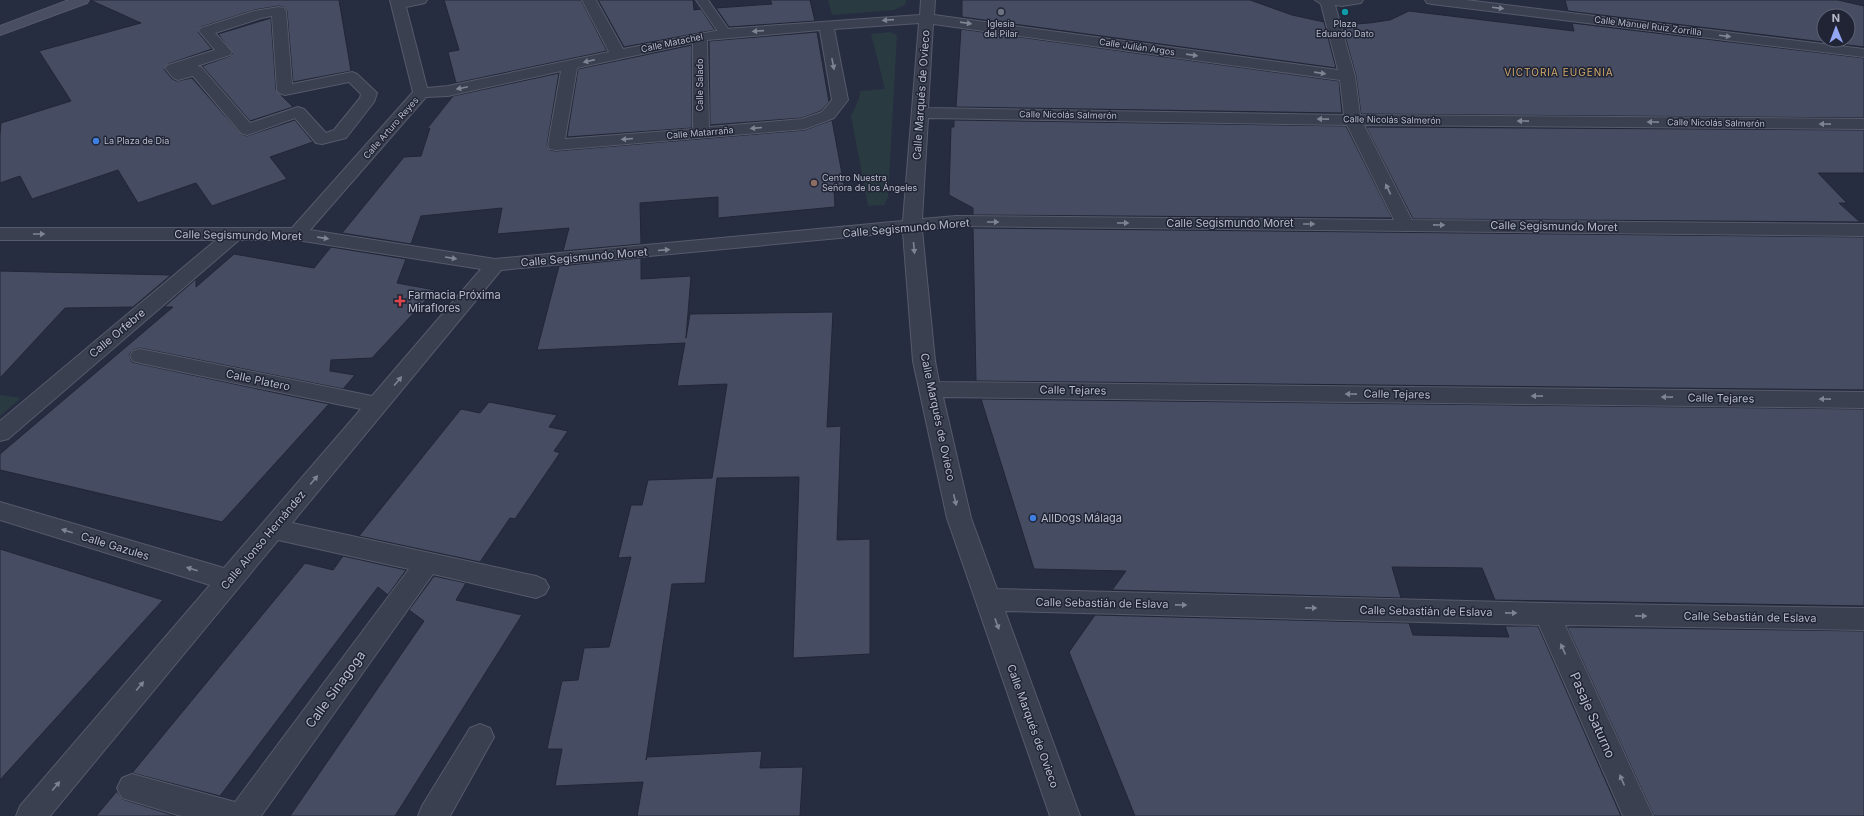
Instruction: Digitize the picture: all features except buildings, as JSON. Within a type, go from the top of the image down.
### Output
[{"type":"main road","points":[[0,31],[82,0]]},
{"type":"street","points":[[398,2],[420,0]]},
{"type":"street","points":[[589,0],[618,54]]},
{"type":"street","points":[[1356,0],[1342,2],[1325,1],[1347,76],[1354,120],[1405,224]]},
{"type":"street","name":"Calle Manuel Ruiz Zorrilla","points":[[1432,0],[1864,53]]},
{"type":"street","name":"Calle Arturo Reyes","points":[[296,234],[421,93],[398,2]]},
{"type":"street","name":"Calle Matachel","points":[[421,93],[448,91],[700,37],[725,33],[891,20],[928,10]]},
{"type":"street","name":"Calle Julián Argos","points":[[928,10],[952,21],[1347,76]]},
{"type":"street","name":"Calle Marqués de Ovieco","points":[[928,10],[912,226],[924,361],[959,518],[1065,816]]},
{"type":"street","points":[[279,11],[285,90],[352,77],[369,93],[368,99],[340,134],[322,139],[298,112],[247,130],[196,70],[178,75],[173,68],[225,52],[206,31],[259,14],[279,11]]},
{"type":"street","name":"Calle Matarraña","points":[[570,65],[556,145],[805,124],[828,115],[840,100],[826,25]]},
{"type":"street","name":"Calle Salado","points":[[700,37],[701,133]]},
{"type":"street","name":"Calle Nicolás Salmerón","points":[[920,113],[1354,120],[1864,124]]},
{"type":"street","name":"Calle Segismundo Moret","points":[[0,234],[296,234],[495,265],[956,221],[1405,224],[1864,230]]},
{"type":"street","name":"Calle Orfebre","points":[[0,433],[234,234]]},
{"type":"street","name":"Calle Alonso Hernández","points":[[31,816],[495,265]]},
{"type":"street","name":"Calle Platero","points":[[140,356],[377,405]]},
{"type":"street","name":"Calle Tejares","points":[[930,389],[1864,400]]},
{"type":"street","name":"Calle Gazules","points":[[0,511],[229,580]]},
{"type":"street","points":[[273,528],[536,587]]},
{"type":"street","name":"Calle Sinagoga","points":[[243,816],[428,562]]},
{"type":"street","name":"Calle Sebastián de Eslava","points":[[988,600],[1547,614],[1864,619]]},
{"type":"street","name":"Pasaje Saturno","points":[[1547,614],[1638,816]]},
{"type":"street","points":[[434,816],[480,737]]},
{"type":"street","points":[[132,788],[233,816]]},
{"type":"lane","points":[[702,0],[725,33]]},
{"type":"shaded area","points":[[828,0],[906,0],[905,5],[894,10],[832,15]]},
{"type":"shaded area","points":[[890,32],[897,35],[888,197],[884,205],[868,206],[851,116],[859,99],[860,91],[885,89],[871,34]]},
{"type":"shaded area","points":[[0,395],[21,398],[0,416]]},
{"type":"place","name":"Iglesia del Pilar","points":[[1001,12]]},
{"type":"place","name":"Plaza Eduardo Dato","points":[[1345,12]]},
{"type":"place","name":"La Plaza de Dia","points":[[96,141]]},
{"type":"place","name":"Centro Nuestra Señora de los Ángeles","points":[[814,183]]},
{"type":"place","name":"Farmacia Próxima Miraflores","points":[[400,301]]},
{"type":"place","name":"AllDogs Málaga","points":[[1033,518]]},
{"type":"district","name":"VICTORIA EUGENIA","points":[[1559,72]]}]
